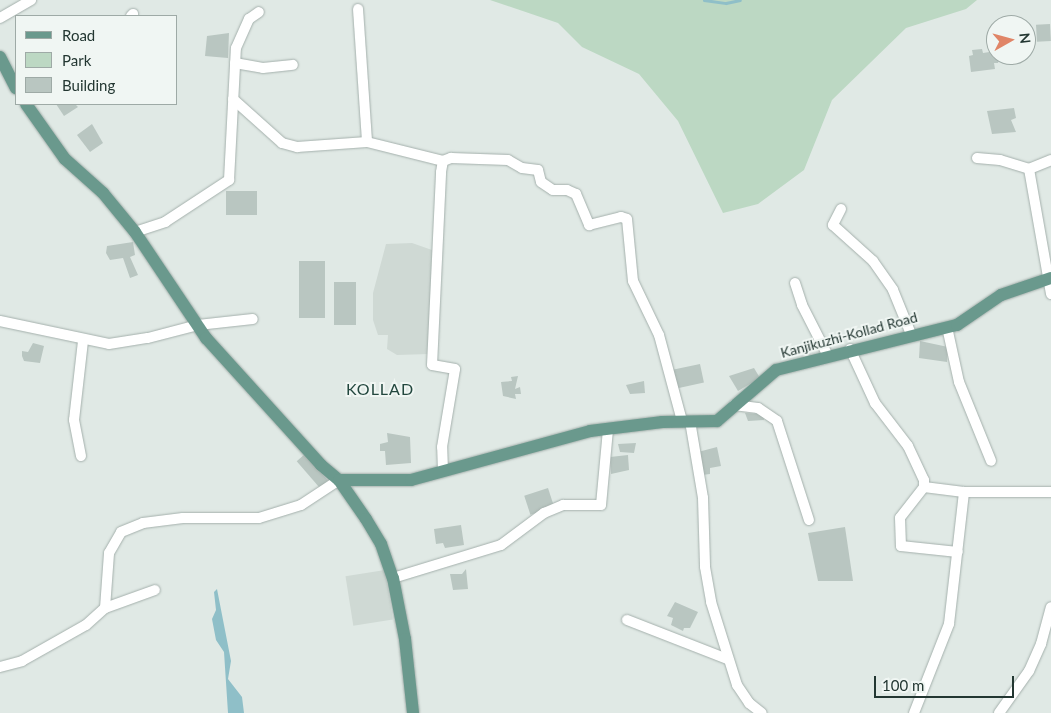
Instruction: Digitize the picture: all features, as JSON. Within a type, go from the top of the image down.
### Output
[{"type":"main road","points":[[0,57],[15,86]]},
{"type":"main road","points":[[27,105],[65,159],[103,193],[135,232],[206,338],[321,465],[339,480],[381,544],[394,578],[405,639],[413,713]]},
{"type":"main road","name":"Kanjikuzhi-Kollad Road","points":[[339,480],[411,480],[608,429],[686,421],[716,421],[776,370],[850,349],[957,325],[1001,295],[1049,279]]},
{"type":"street","points":[[0,18],[31,0]]},
{"type":"street","points":[[358,9],[367,142]]},
{"type":"street","points":[[135,232],[165,222],[229,180],[235,63],[241,34],[249,19],[259,12]]},
{"type":"street","points":[[235,63],[263,68],[293,65]]},
{"type":"street","points":[[233,99],[282,144],[297,148],[367,142],[443,161],[466,158],[508,160],[522,168],[538,170],[541,182],[553,190],[572,191],[579,199],[589,224],[621,217],[628,218],[631,230],[630,264],[634,281],[660,335],[686,421],[703,498],[709,593],[727,659],[737,684],[749,703],[762,713]]},
{"type":"street","points":[[976,158],[1000,160],[1029,169],[1051,160]]},
{"type":"street","points":[[443,161],[432,365],[455,368],[442,448],[443,471]]},
{"type":"street","points":[[1029,169],[1051,294]]},
{"type":"street","points":[[841,210],[833,225],[878,268],[893,290],[911,334]]},
{"type":"street","points":[[795,283],[828,356]]},
{"type":"street","points":[[0,321],[83,341],[124,343],[198,324],[253,319]]},
{"type":"street","points":[[947,327],[959,382],[990,461]]},
{"type":"street","points":[[81,456],[74,420],[83,341]]},
{"type":"street","points":[[850,349],[875,403],[919,466],[924,487]]},
{"type":"street","points":[[734,405],[758,408],[777,421],[809,520]]},
{"type":"street","points":[[394,578],[501,545],[544,513],[564,505],[601,505],[608,429]]},
{"type":"street","points":[[105,608],[109,553],[121,532],[143,524],[184,518],[258,518],[301,505],[339,480]]},
{"type":"street","points":[[924,487],[964,492],[1051,492]]},
{"type":"street","points":[[924,487],[900,518],[901,546],[958,552]]},
{"type":"street","points":[[914,713],[922,686],[947,634],[964,492]]},
{"type":"street","points":[[0,667],[22,661],[78,630],[105,608],[155,590]]},
{"type":"street","points":[[999,713],[1029,671],[1041,644],[1051,607]]},
{"type":"street","points":[[628,620],[727,659]]},
{"type":"shaded area","points":[[412,243],[432,250],[429,354],[397,355],[387,349],[388,335],[378,335],[373,320],[373,293],[386,244]]},
{"type":"shaded area","points":[[385,570],[393,619],[353,626],[345,576]]},
{"type":"green space","points":[[490,0],[977,0],[966,9],[906,28],[832,100],[804,170],[758,204],[723,213],[678,121],[639,74],[582,47],[558,23]]},
{"type":"water","points":[[217,589],[231,661],[228,679],[242,697],[244,713],[228,713],[224,652],[216,640],[212,619],[216,610],[214,592]]},
{"type":"building","points":[[1050,24],[1051,41],[1037,42],[1036,25]]},
{"type":"building","points":[[229,33],[228,58],[205,56],[207,36]]},
{"type":"building","points":[[982,49],[983,53],[986,53],[986,65],[994,65],[995,69],[971,72],[969,56],[973,55],[972,50]]},
{"type":"building","points":[[57,105],[76,105],[78,107],[64,116]]},
{"type":"building","points":[[1014,108],[1016,118],[1011,120],[1016,132],[992,134],[987,111]]},
{"type":"building","points":[[92,124],[103,143],[90,152],[77,135]]},
{"type":"building","points":[[226,191],[257,191],[257,215],[226,215]]},
{"type":"building","points":[[133,242],[135,255],[130,257],[138,275],[130,278],[123,258],[110,260],[106,253],[107,246]]},
{"type":"building","points":[[299,261],[325,261],[325,318],[299,318]]},
{"type":"building","points":[[334,282],[356,282],[356,325],[334,325]]},
{"type":"building","points":[[920,341],[948,347],[947,362],[919,358]]},
{"type":"building","points":[[33,343],[44,346],[40,363],[24,361],[22,356],[22,351],[28,352]]},
{"type":"building","points":[[700,364],[704,383],[677,388],[673,370]]},
{"type":"building","points":[[754,368],[760,378],[738,391],[729,376]]},
{"type":"building","points":[[518,376],[515,389],[520,387],[521,394],[515,394],[516,399],[503,396],[501,382],[512,381],[511,377]]},
{"type":"building","points":[[644,381],[645,393],[630,394],[626,385]]},
{"type":"building","points":[[745,413],[763,414],[764,420],[748,421]]},
{"type":"building","points":[[387,433],[410,437],[411,463],[386,465],[385,451],[380,451],[380,444],[388,442]]},
{"type":"building","points":[[636,443],[634,453],[620,452],[618,444]]},
{"type":"building","points":[[717,447],[721,466],[710,468],[710,474],[702,475],[698,452]]},
{"type":"building","points":[[305,454],[328,480],[320,488],[297,461]]},
{"type":"building","points":[[628,455],[629,470],[611,474],[610,457]]},
{"type":"building","points":[[548,488],[554,507],[530,515],[524,496]]},
{"type":"building","points":[[461,525],[464,545],[445,548],[443,543],[436,544],[434,529]]},
{"type":"building","points":[[845,527],[853,581],[818,581],[808,533]]},
{"type":"building","points":[[466,569],[468,589],[453,590],[450,574],[462,574]]},
{"type":"building","points":[[675,602],[698,612],[690,628],[684,628],[683,631],[671,625],[673,618],[667,616]]},
{"type":"waterway","points":[[704,0],[726,3],[740,0]]},
{"type":"district","name":"KOLLAD","points":[[380,389]]}]
